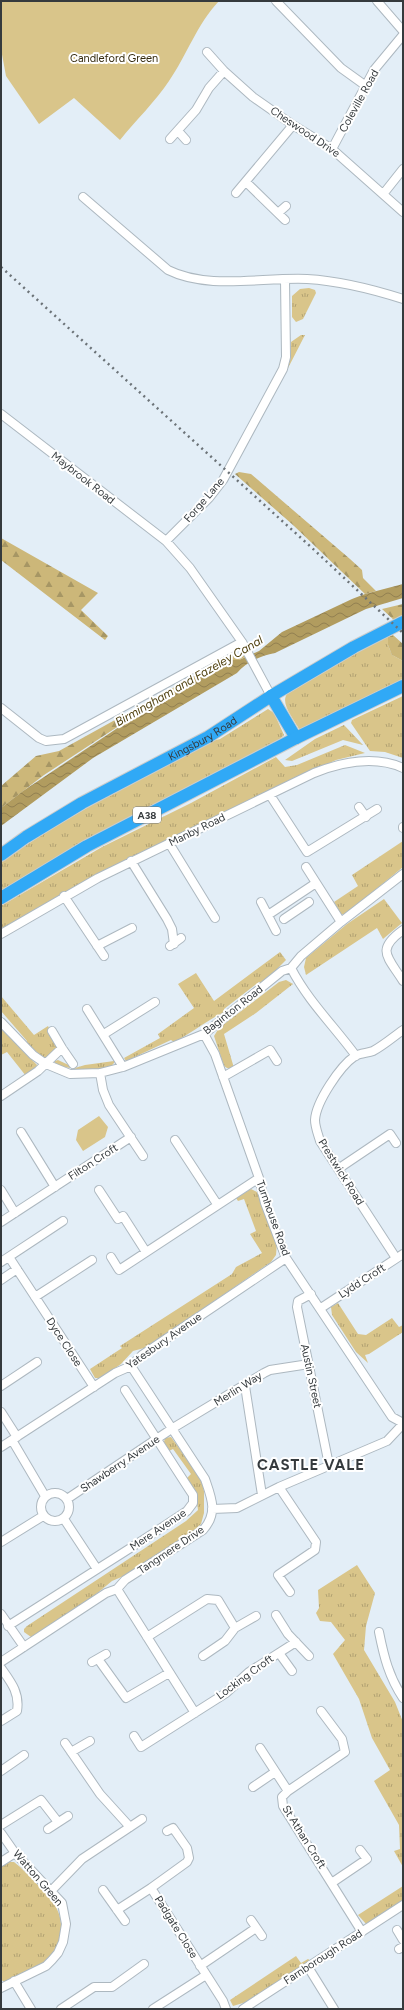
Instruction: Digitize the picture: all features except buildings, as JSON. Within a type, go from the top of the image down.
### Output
[{"type":"highway","name":"Kingsbury Road","points":[[1,855],[26,837],[82,803],[208,737],[271,696],[403,622]]},
{"type":"highway","name":"A38","points":[[1,898],[87,846],[296,738],[403,686]]},
{"type":"highway","points":[[271,696],[296,738]]},
{"type":"street","points":[[276,1],[320,49],[341,68],[366,86]]},
{"type":"street","points":[[377,1],[403,31]]},
{"type":"street","name":"Coleville Road","points":[[332,149],[374,70],[403,35]]},
{"type":"street","name":"Cheswood Drive","points":[[207,52],[224,71],[253,96],[293,125],[332,149],[403,212]]},
{"type":"street","points":[[170,139],[196,110],[209,88],[224,71]]},
{"type":"street","points":[[236,193],[293,125]]},
{"type":"street","points":[[178,131],[186,140]]},
{"type":"street","points":[[384,194],[403,169]]},
{"type":"street","points":[[246,182],[285,220]]},
{"type":"street","points":[[84,197],[168,270],[179,276],[195,280],[220,282],[285,279],[329,281],[359,286],[403,299]]},
{"type":"street","points":[[278,213],[286,206]]},
{"type":"street","name":"Forge Lane","points":[[166,541],[209,498],[223,480],[283,369],[286,352],[285,279]]},
{"type":"street","name":"Maybrook Road","points":[[1,414],[166,541]]},
{"type":"street","points":[[166,541],[190,568],[244,645],[271,696]]},
{"type":"street","points":[[1,708],[39,738],[46,740],[64,739],[244,645]]},
{"type":"street","name":"Manby Road","points":[[1,934],[64,896],[131,861],[314,773],[340,764],[369,760],[403,768]]},
{"type":"street","points":[[270,795],[307,852],[377,809]]},
{"type":"street","points":[[359,807],[366,817]]},
{"type":"street","points":[[169,843],[215,918]]},
{"type":"street","points":[[131,861],[172,929],[172,945],[181,938]]},
{"type":"street","points":[[306,867],[341,922]]},
{"type":"street","name":"Baginton Road","points":[[1,1022],[28,1051],[46,1064],[70,1074],[100,1074],[123,1067],[204,1034],[282,972],[291,968],[301,956],[341,922],[403,874]]},
{"type":"street","points":[[268,915],[316,883]]},
{"type":"street","points":[[64,896],[104,956]]},
{"type":"street","points":[[291,900],[298,908]]},
{"type":"street","points":[[261,902],[276,931]]},
{"type":"street","points":[[284,919],[298,908],[309,902]]},
{"type":"street","points":[[97,946],[132,928]]},
{"type":"street","points":[[403,930],[391,939],[386,949],[387,956],[403,981]]},
{"type":"street","points":[[291,968],[313,1004],[336,1029],[356,1056],[372,1052],[403,1030]]},
{"type":"street","points":[[104,1034],[155,1002]]},
{"type":"street","points":[[87,1009],[104,1034],[123,1067]]},
{"type":"street","points":[[52,1031],[73,1064]]},
{"type":"street","name":"Turnhouse Road","points":[[204,1034],[215,1054],[259,1178],[265,1203],[286,1258],[321,1308],[392,1417],[403,1424]]},
{"type":"street","points":[[1,1096],[46,1064],[62,1048]]},
{"type":"street","points":[[223,1077],[270,1050],[277,1061]]},
{"type":"street","name":"Prestwick Road","points":[[356,1056],[336,1077],[323,1097],[318,1107],[315,1120],[320,1141],[338,1169],[400,1256]]},
{"type":"street","points":[[100,1074],[105,1098],[143,1156]]},
{"type":"street","points":[[21,1132],[55,1187]]},
{"type":"street","points":[[338,1169],[390,1134],[396,1143]]},
{"type":"street","name":"Filton Croft","points":[[1,1222],[131,1137]]},
{"type":"street","points":[[175,1140],[217,1204]]},
{"type":"street","points":[[111,1257],[119,1270],[217,1204],[259,1178]]},
{"type":"street","points":[[1,1190],[16,1212]]},
{"type":"street","points":[[99,1190],[118,1219],[122,1216],[146,1252]]},
{"type":"street","points":[[1,1262],[63,1222]]},
{"type":"street","name":"Lydd Croft","points":[[321,1308],[400,1256]]},
{"type":"street","name":"Dyce Close","points":[[9,1257],[94,1387]]},
{"type":"street","name":"Yatesbury Avenue","points":[[1,1447],[115,1373],[131,1366],[142,1355],[286,1258]]},
{"type":"street","points":[[35,1297],[92,1260]]},
{"type":"street","points":[[1,1280],[17,1269]]},
{"type":"street","name":"Austin Street","points":[[311,1294],[298,1301],[297,1307],[329,1465]]},
{"type":"street","points":[[1,1386],[37,1362]]},
{"type":"street","name":"Merlin Way","points":[[173,1428],[270,1370],[309,1364]]},
{"type":"street","name":"Tangmere Drive","points":[[1,1662],[106,1593],[116,1589],[125,1580],[203,1530],[210,1521],[212,1497],[205,1479],[131,1366]]},
{"type":"street","points":[[245,1386],[262,1495]]},
{"type":"street","name":"Mere Avenue","points":[[8,1626],[187,1511],[193,1503],[193,1495],[125,1390]]},
{"type":"street","points":[[1,1412],[45,1496]]},
{"type":"street","points":[[212,1509],[237,1508],[279,1487],[387,1441],[403,1424]]},
{"type":"street","name":"Shawberry Avenue","points":[[67,1500],[173,1428]]},
{"type":"street","points":[[279,1487],[316,1542],[316,1546],[309,1554],[278,1575],[290,1592]]},
{"type":"street","points":[[54,1493],[64,1496],[67,1500],[69,1512],[64,1519],[51,1521],[43,1516],[41,1504],[45,1496],[54,1493]]},
{"type":"street","points":[[1,1542],[43,1516]]},
{"type":"street","points":[[64,1519],[97,1569]]},
{"type":"street","points":[[116,1589],[195,1712]]},
{"type":"street","points":[[147,1637],[207,1599],[218,1600],[235,1628]]},
{"type":"street","points":[[1,1614],[24,1647]]},
{"type":"street","points":[[203,1656],[225,1641],[235,1628],[256,1616]]},
{"type":"street","points":[[276,1616],[288,1634],[309,1656]]},
{"type":"street","points":[[379,1632],[385,1661],[393,1682],[403,1698]]},
{"type":"street","name":"Locking Croft","points":[[134,1736],[141,1747],[226,1693],[249,1672],[296,1642]]},
{"type":"street","points":[[279,1653],[292,1671]]},
{"type":"street","points":[[106,1654],[95,1661],[126,1698],[169,1673]]},
{"type":"street","points":[[1,1668],[16,1692],[19,1700],[17,1711],[1,1722]]},
{"type":"street","name":"St Athan Croft","points":[[322,1711],[344,1743],[345,1752],[340,1760],[288,1791],[282,1797],[283,1806],[333,1882],[362,1932]]},
{"type":"street","points":[[71,1752],[90,1741]]},
{"type":"street","points":[[65,1743],[100,1794],[130,1827]]},
{"type":"street","name":"St Athan Croft","points":[[260,1748],[288,1791]]},
{"type":"street","points":[[1,1771],[24,1755]]},
{"type":"street","points":[[253,1787],[275,1772]]},
{"type":"street","points":[[1,1825],[41,1800],[58,1822]]},
{"type":"street","points":[[48,1829],[68,1816]]},
{"type":"street","points":[[51,1891],[82,1860],[142,1820]]},
{"type":"street","name":"Padgate Close","points":[[116,1910],[184,1865],[190,1858],[187,1848],[173,1828],[167,1831]]},
{"type":"street","name":"Watton Green","points":[[1,1833],[15,1853],[62,1903],[65,1913],[66,1934],[58,1953],[46,1966],[1,1988]]},
{"type":"street","points":[[333,1882],[367,1859],[360,1850]]},
{"type":"street","points":[[1,1862],[15,1853]]},
{"type":"street","name":"Padgate Close","points":[[151,1888],[224,2001],[226,2009]]},
{"type":"street","points":[[102,1890],[125,1921]]},
{"type":"street","name":"Farnborough Road","points":[[243,2009],[403,1905]]},
{"type":"street","points":[[251,1920],[262,1936]]},
{"type":"street","name":"Padgate Close","points":[[200,1966],[256,1928]]},
{"type":"street","points":[[397,1930],[403,1940]]},
{"type":"street","points":[[61,2009],[94,1987],[112,1986],[144,1964]]},
{"type":"street","points":[[308,1968],[334,2009]]},
{"type":"street","points":[[153,2009],[206,1975]]},
{"type":"street","points":[[14,1982],[31,2009]]},
{"type":"green space","name":"Candleford Green","points":[[1,1],[219,1],[204,20],[164,89],[120,140],[74,98],[39,124],[6,76],[1,49]]},
{"type":"green space","points":[[309,288],[315,290],[316,293],[303,319],[296,322],[292,317],[292,296],[300,289]]},
{"type":"green space","points":[[301,335],[305,335],[286,372],[291,357],[291,342]]},
{"type":"green space","points":[[239,472],[251,474],[350,559],[362,570],[363,578],[376,591],[365,594],[293,525],[235,474]]},
{"type":"green space","points":[[1,538],[98,593],[81,610],[108,636],[105,640],[1,560]]},
{"type":"green space","points":[[403,604],[403,618],[396,622],[382,609]]},
{"type":"green space","points":[[393,635],[403,644],[403,661],[392,655],[388,645],[388,637]]},
{"type":"green space","points":[[388,637],[388,645],[392,655],[403,661],[403,682],[303,730],[299,729],[286,707],[285,698],[287,694],[381,638]]},
{"type":"green space","points":[[234,654],[241,654],[245,657],[239,660],[227,660],[134,716],[44,775],[1,808],[1,786],[36,756],[59,751]]},
{"type":"green space","points":[[403,696],[403,758],[385,752],[370,751],[351,723],[352,720]]},
{"type":"green space","points":[[268,709],[274,713],[284,735],[280,739],[130,817],[23,877],[1,892],[1,862],[51,829],[103,799],[208,742],[220,739]]},
{"type":"green space","points":[[344,725],[363,745],[343,740],[292,761],[285,760],[315,739]]},
{"type":"green space","points":[[345,745],[365,753],[336,760],[212,819],[1,933],[1,906],[102,847],[191,803],[276,757],[285,767],[297,765]]},
{"type":"green space","points":[[403,841],[403,867],[345,915],[341,914],[334,902],[358,886],[352,875]]},
{"type":"green space","points":[[384,899],[402,923],[383,939],[377,928],[306,975],[304,967],[306,958],[347,924]]},
{"type":"green space","points":[[280,952],[286,960],[263,983],[259,982],[224,1009],[224,1012],[174,1042],[171,1040],[126,1061],[124,1058],[160,1038],[158,1034],[194,1008],[178,984],[196,973],[214,1001]]},
{"type":"green space","points":[[286,980],[293,984],[256,1013],[224,1034],[234,1068],[227,1068],[224,1066],[214,1036],[219,1028],[279,982]]},
{"type":"green space","points":[[1,996],[34,1035],[48,1026],[59,1049],[49,1059],[44,1059],[27,1043],[27,1041],[1,1011]]},
{"type":"green space","points":[[1,1028],[37,1065],[36,1068],[26,1076],[7,1052],[1,1055]]},
{"type":"green space","points":[[58,1060],[75,1068],[114,1061],[114,1063],[110,1067],[103,1069],[86,1070],[68,1068],[55,1064],[55,1061]]},
{"type":"green space","points":[[99,1116],[108,1127],[105,1137],[83,1151],[76,1140],[78,1130]]},
{"type":"green space","points":[[251,1189],[257,1192],[277,1243],[276,1255],[271,1262],[148,1347],[133,1351],[121,1364],[101,1378],[95,1378],[90,1369],[122,1348],[120,1346],[232,1274],[236,1267],[262,1253],[250,1234],[256,1231],[244,1199],[238,1201],[236,1198]]},
{"type":"green space","points":[[338,1303],[358,1334],[366,1335],[392,1318],[399,1327],[403,1325],[403,1332],[369,1354],[365,1355],[368,1363],[356,1352],[332,1315],[331,1307]]},
{"type":"green space","points":[[171,1437],[201,1478],[204,1491],[204,1513],[201,1524],[190,1534],[133,1572],[112,1581],[89,1600],[31,1637],[24,1632],[24,1629],[27,1626],[186,1521],[198,1510],[196,1494],[187,1478],[191,1474],[173,1449],[169,1451],[164,1442],[165,1438]]},
{"type":"green space","points":[[357,1565],[375,1593],[366,1626],[364,1650],[395,1702],[403,1722],[403,1867],[394,1851],[400,1849],[399,1825],[374,1781],[390,1770],[372,1738],[359,1699],[333,1654],[345,1640],[331,1622],[320,1621],[316,1613],[319,1608],[318,1590]]},
{"type":"green space","points":[[7,1862],[14,1862],[17,1864],[48,1895],[59,1914],[61,1929],[58,1945],[50,1958],[35,1968],[5,1982],[1,1980],[1,1867]]},
{"type":"green space","points":[[403,1886],[402,1902],[367,1925],[358,1915]]},
{"type":"green space","points":[[296,1956],[301,1963],[308,1959],[311,1961],[309,1964],[304,1964],[255,1997],[253,2000],[233,2006],[230,2000]]},
{"type":"water","name":"Birmingham and Fazeley Canal","points":[[403,584],[403,598],[366,609],[275,653],[249,663],[237,673],[93,758],[1,826],[1,808],[23,791],[188,681],[227,660],[239,660],[259,651],[282,632],[352,599]]},
{"type":"railway","points":[[1,267],[311,547],[403,633]]},
{"type":"district","name":"CASTLE VALE","points":[[311,1465]]}]
